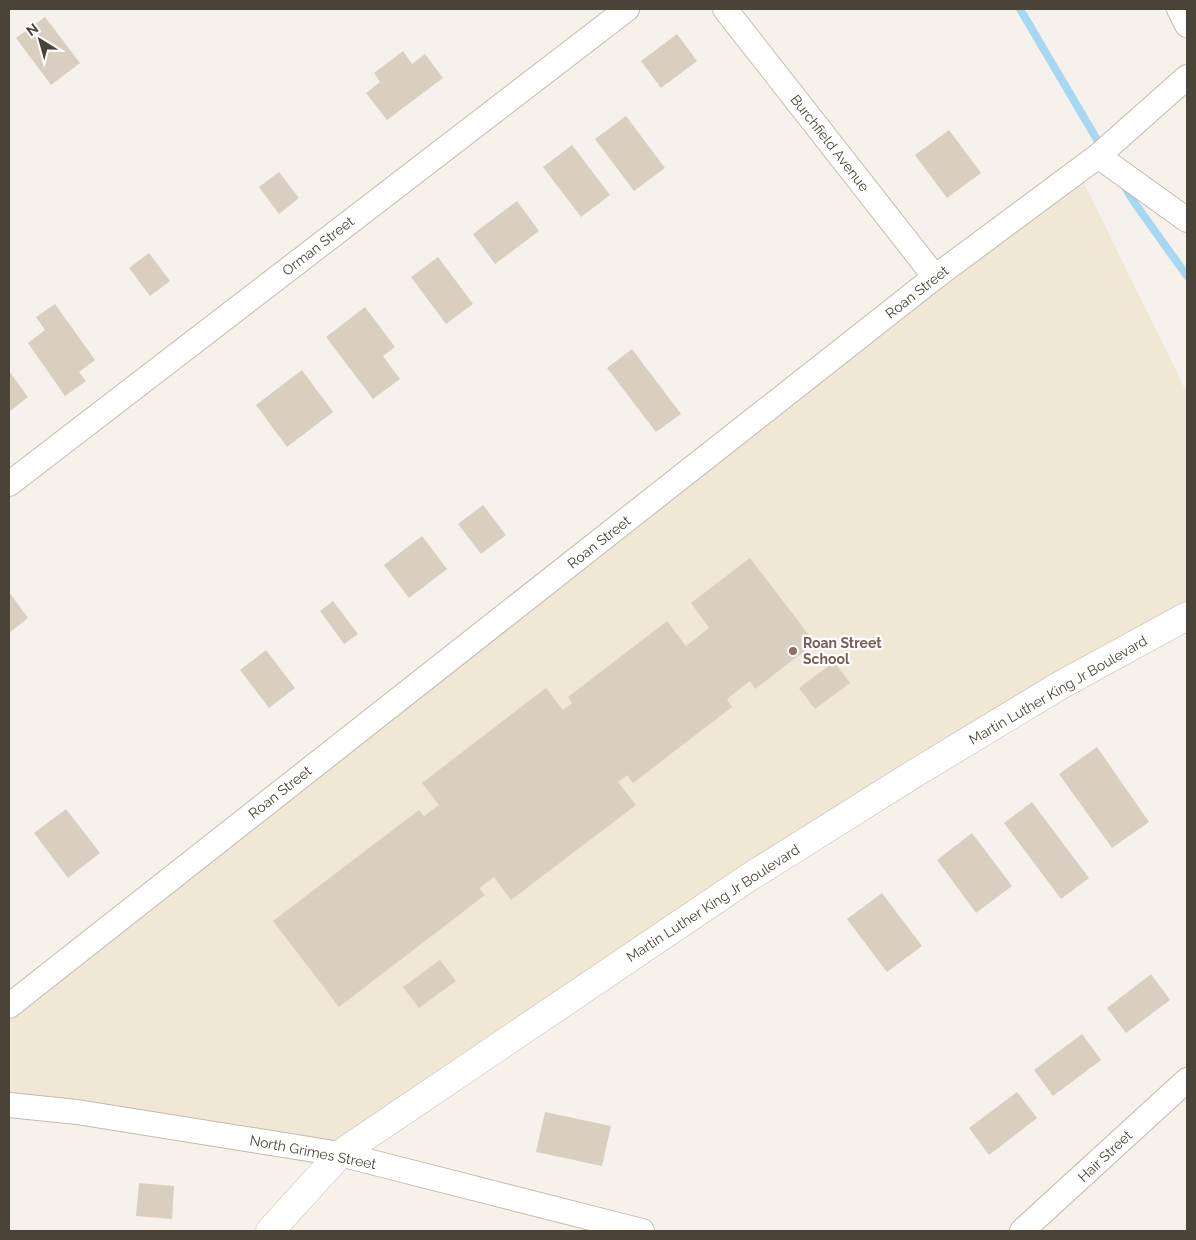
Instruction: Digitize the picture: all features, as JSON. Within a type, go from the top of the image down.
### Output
[{"type":"street","name":"Orman Street","points":[[9,484],[627,9]]},
{"type":"street","name":"Burchfield Avenue","points":[[725,9],[935,277]]},
{"type":"street","points":[[1179,9],[1187,25]]},
{"type":"street","name":"Roan Street","points":[[9,1006],[935,277],[1098,156],[1187,77]]},
{"type":"street","points":[[1098,156],[1187,220]]},
{"type":"street","name":"Martin Luther King Jr Boulevard","points":[[270,1231],[340,1154],[748,878],[912,775],[1051,691],[1187,616]]},
{"type":"street","name":"Hair Street","points":[[1022,1231],[1187,1080]]},
{"type":"street","name":"North Grimes Street","points":[[9,1105],[77,1112],[340,1154],[642,1231]]},
{"type":"shaded area","name":"Roan Street School","points":[[1078,171],[1187,393],[1187,616],[1059,686],[340,1154],[9,1109],[9,1007]]},
{"type":"building","points":[[45,17],[80,63],[51,85],[16,38]]},
{"type":"building","points":[[677,34],[697,61],[661,88],[641,61]]},
{"type":"building","points":[[403,51],[412,64],[425,54],[443,78],[387,120],[366,93],[380,82],[374,73]]},
{"type":"building","points":[[626,116],[665,168],[634,191],[595,139]]},
{"type":"building","points":[[949,130],[981,173],[947,198],[915,155]]},
{"type":"building","points":[[572,145],[610,195],[581,217],[543,167]]},
{"type":"building","points":[[279,172],[299,198],[279,214],[259,187]]},
{"type":"building","points":[[517,201],[539,231],[495,264],[473,234]]},
{"type":"building","points":[[149,253],[170,281],[150,296],[129,268]]},
{"type":"building","points":[[438,257],[473,304],[446,324],[411,277]]},
{"type":"building","points":[[55,304],[95,360],[79,372],[86,381],[65,396],[28,343],[45,330],[36,317]]},
{"type":"building","points":[[365,307],[395,347],[383,356],[400,379],[373,399],[326,337]]},
{"type":"building","points":[[632,349],[681,414],[656,432],[607,368]]},
{"type":"building","points":[[302,370],[333,412],[287,447],[256,405]]},
{"type":"building","points":[[9,371],[28,397],[9,412]]},
{"type":"building","points":[[483,505],[506,535],[481,554],[458,524]]},
{"type":"building","points":[[422,536],[447,569],[409,598],[384,565]]},
{"type":"building","points":[[750,558],[815,643],[755,689],[750,681],[727,699],[732,707],[633,783],[627,775],[618,782],[636,805],[511,900],[494,877],[479,888],[485,895],[339,1007],[273,921],[419,810],[424,816],[439,805],[422,783],[546,688],[563,710],[572,703],[568,697],[667,621],[686,646],[709,628],[691,603]]},
{"type":"building","points":[[9,592],[28,618],[9,633]]},
{"type":"building","points":[[333,601],[358,634],[344,644],[320,611]]},
{"type":"building","points":[[266,650],[295,688],[269,708],[240,670]]},
{"type":"building","points":[[834,662],[850,683],[815,709],[799,688]]},
{"type":"building","points":[[1097,747],[1149,822],[1112,848],[1059,774]]},
{"type":"building","points":[[1032,802],[1089,878],[1061,899],[1004,823]]},
{"type":"building","points":[[66,809],[100,853],[68,878],[34,833]]},
{"type":"building","points":[[972,833],[1012,886],[976,913],[937,860]]},
{"type":"building","points":[[882,893],[922,946],[887,972],[847,919]]},
{"type":"building","points":[[440,960],[456,981],[419,1008],[403,987]]},
{"type":"building","points":[[1151,974],[1170,1000],[1126,1033],[1107,1008]]},
{"type":"building","points":[[1082,1034],[1101,1060],[1053,1096],[1034,1070]]},
{"type":"building","points":[[1017,1092],[1037,1118],[989,1155],[969,1128]]},
{"type":"building","points":[[545,1112],[611,1126],[602,1166],[536,1152]]},
{"type":"building","points":[[139,1183],[174,1186],[172,1219],[136,1216]]},
{"type":"waterway","points":[[1020,9],[1102,148]]},
{"type":"waterway","points":[[1123,184],[1187,276]]},
{"type":"place","name":"Roan Street School","points":[[793,651]]}]
